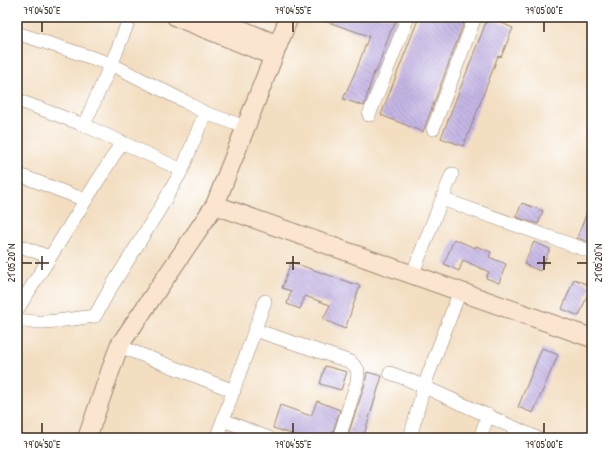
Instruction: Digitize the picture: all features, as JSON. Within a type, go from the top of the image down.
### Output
[{"type":"street","points":[[84,125],[130,17]]},
{"type":"street","points":[[176,17],[276,50]]},
{"type":"street","points":[[212,17],[276,50]]},
{"type":"street","points":[[87,437],[119,346],[215,205],[289,17]]},
{"type":"street","points":[[369,115],[408,17]]},
{"type":"street","points":[[433,129],[475,17]]},
{"type":"street","points":[[17,33],[111,64],[206,113],[246,127]]},
{"type":"street","points":[[17,100],[84,125],[182,170]]},
{"type":"street","points":[[17,320],[45,322],[95,316],[110,288],[159,210],[182,170],[206,113]]},
{"type":"street","points":[[17,310],[122,142]]},
{"type":"street","points":[[17,174],[85,200]]},
{"type":"street","points":[[412,275],[452,174]]},
{"type":"street","points":[[442,199],[592,252]]},
{"type":"street","points":[[215,205],[592,338]]},
{"type":"street","points":[[17,245],[50,257]]},
{"type":"street","points":[[410,438],[424,386],[460,291]]},
{"type":"street","points":[[216,438],[265,301]]},
{"type":"street","points":[[255,330],[351,362],[358,370],[357,382],[338,438]]},
{"type":"street","points":[[119,346],[234,391]]},
{"type":"street","points":[[390,374],[424,386],[537,438]]},
{"type":"street","points":[[480,438],[488,415]]},
{"type":"street","points":[[223,420],[269,438]]},
{"type":"building","points":[[319,17],[398,17],[391,30],[376,72],[374,72],[364,106],[343,99],[369,36],[319,19]]},
{"type":"building","points":[[419,17],[466,17],[423,132],[381,115]]},
{"type":"building","points":[[488,17],[513,28],[501,57],[498,56],[463,146],[441,138]]},
{"type":"building","points":[[591,202],[592,235],[589,242],[577,238]]},
{"type":"building","points":[[522,203],[543,211],[538,224],[516,217]]},
{"type":"building","points":[[454,239],[475,248],[476,246],[491,252],[489,257],[506,264],[499,283],[486,278],[489,272],[463,260],[459,271],[444,264]]},
{"type":"building","points":[[534,242],[550,249],[540,271],[524,264]]},
{"type":"building","points":[[291,262],[360,286],[345,329],[323,319],[330,305],[305,296],[300,309],[287,304],[291,291],[282,288]]},
{"type":"building","points":[[574,279],[591,286],[579,316],[562,309]]},
{"type":"building","points":[[542,348],[558,355],[533,413],[518,407]]},
{"type":"building","points":[[325,366],[347,372],[341,390],[320,384]]},
{"type":"building","points":[[367,372],[382,376],[363,438],[347,438],[365,384]]},
{"type":"building","points":[[317,401],[340,410],[331,438],[304,438],[273,428],[280,405],[311,416]]}]
